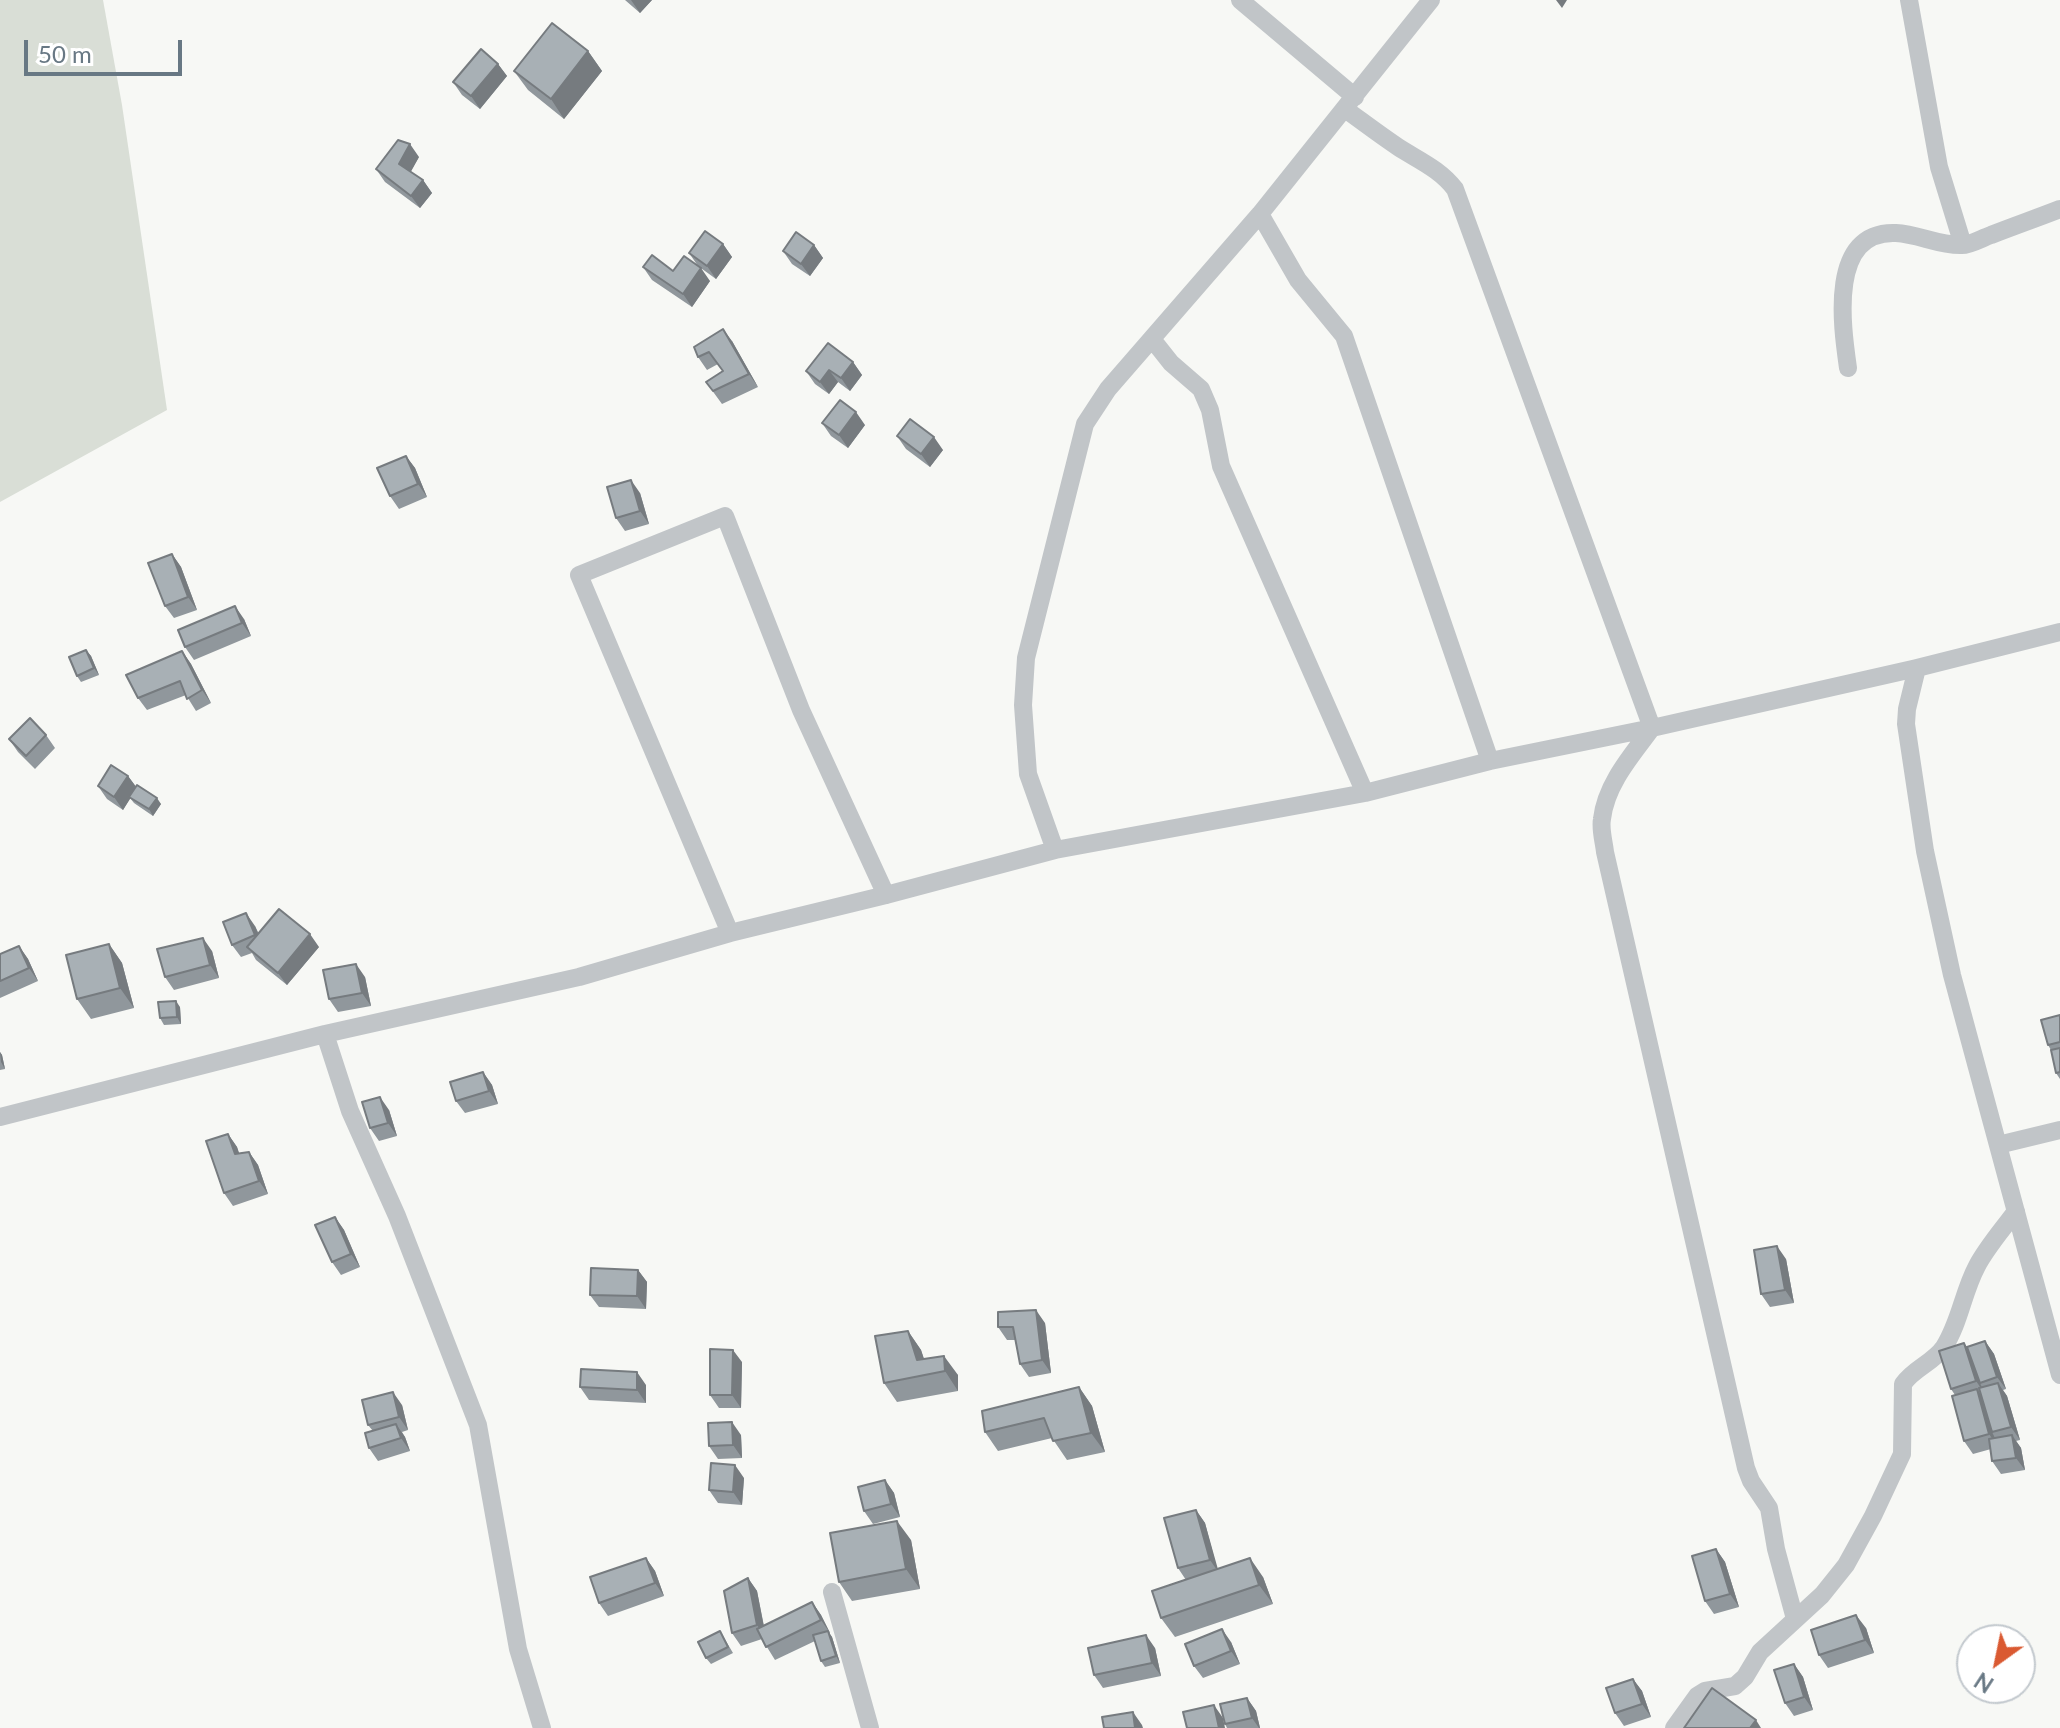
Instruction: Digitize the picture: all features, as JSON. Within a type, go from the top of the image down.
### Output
[{"type":"street","points":[[1240,0],[1399,147],[1434,168],[1455,189],[1652,728]]},
{"type":"street","points":[[1055,850],[1028,774],[1023,705],[1026,658],[1085,424],[1108,389],[1260,214],[1431,0]]},
{"type":"street","points":[[1909,0],[1939,167],[1963,245]]},
{"type":"street","points":[[1848,368],[1842,311],[1845,277],[1850,259],[1864,242],[1878,235],[1895,233],[1963,245],[2060,209]]},
{"type":"street","points":[[1260,214],[1298,280],[1344,336],[1490,761]]},
{"type":"street","points":[[1152,339],[1171,363],[1201,389],[1210,410],[1221,466],[1365,793]]},
{"type":"street","points":[[730,933],[579,575],[725,516],[801,710],[886,895]]},
{"type":"street","points":[[0,1117],[325,1034],[579,977],[730,933],[1055,850],[1365,793],[1490,761],[1652,728],[2060,632]]},
{"type":"street","points":[[1917,668],[1906,724],[1925,851],[1952,975],[2060,1375]]},
{"type":"street","points":[[1652,728],[1622,768],[1611,789],[1602,819],[1605,852],[1746,1468],[1769,1508],[1776,1549],[1795,1619]]},
{"type":"street","points":[[325,1034],[350,1111],[397,1216],[478,1425],[518,1649],[542,1728]]},
{"type":"street","points":[[1998,1145],[2060,1130]]},
{"type":"street","points":[[1674,1728],[1697,1696],[1705,1691],[1735,1686],[1745,1677],[1770,1641],[1822,1595],[1846,1565],[1902,1454],[1903,1384],[1915,1371],[1930,1363],[1943,1348],[1976,1267],[2016,1211]]},
{"type":"street","points":[[832,1592],[870,1728]]},
{"type":"shaded area","points":[[0,0],[103,0],[122,105],[167,410],[0,502]]},
{"type":"building","points":[[552,23],[588,51],[551,99],[514,71]]},
{"type":"building","points":[[481,49],[498,64],[471,96],[453,82]]},
{"type":"building","points":[[398,140],[410,144],[399,164],[423,180],[411,196],[376,169]]},
{"type":"building","points":[[705,231],[723,244],[707,266],[689,253]]},
{"type":"building","points":[[796,232],[814,245],[801,264],[783,251]]},
{"type":"building","points":[[652,255],[673,271],[684,256],[701,268],[683,294],[643,267]]},
{"type":"building","points":[[723,329],[749,374],[713,391],[706,382],[723,371],[709,352],[698,357],[694,347]]},
{"type":"building","points":[[828,343],[853,362],[841,378],[829,370],[820,382],[806,371]]},
{"type":"building","points":[[840,400],[856,412],[839,435],[822,423]]},
{"type":"building","points":[[910,419],[934,437],[921,454],[897,436]]},
{"type":"building","points":[[406,456],[418,484],[390,496],[377,468]]},
{"type":"building","points":[[631,480],[640,511],[616,518],[607,487]]},
{"type":"building","points":[[172,554],[188,597],[165,606],[148,563]]},
{"type":"building","points":[[235,606],[242,623],[185,647],[178,630]]},
{"type":"building","points":[[86,650],[94,668],[77,676],[69,657]]},
{"type":"building","points":[[182,651],[202,690],[187,699],[180,681],[138,698],[126,675]]},
{"type":"building","points":[[30,718],[46,735],[26,756],[9,739]]},
{"type":"building","points":[[111,765],[128,776],[114,797],[98,786]]},
{"type":"building","points":[[137,785],[157,798],[149,809],[129,797]]},
{"type":"building","points":[[279,909],[310,934],[278,973],[247,947]]},
{"type":"building","points":[[246,913],[255,935],[232,945],[223,922]]},
{"type":"building","points":[[203,938],[210,965],[165,977],[157,949]]},
{"type":"building","points":[[109,944],[120,988],[77,999],[66,955]]},
{"type":"building","points":[[19,946],[29,968],[0,981],[0,954]]},
{"type":"building","points":[[356,964],[362,993],[329,999],[323,970]]},
{"type":"building","points":[[176,1001],[177,1017],[160,1018],[158,1002]]},
{"type":"building","points":[[2060,1015],[2060,1042],[2048,1045],[2041,1020]]},
{"type":"building","points":[[2060,1048],[2060,1072],[2056,1073],[2051,1050]]},
{"type":"building","points":[[483,1072],[489,1091],[456,1101],[450,1082]]},
{"type":"building","points":[[380,1097],[388,1123],[370,1128],[362,1102]]},
{"type":"building","points":[[228,1134],[235,1154],[249,1152],[259,1181],[224,1193],[206,1141]]},
{"type":"building","points":[[335,1217],[351,1254],[332,1262],[315,1225]]},
{"type":"building","points":[[1777,1246],[1785,1290],[1761,1294],[1754,1250]]},
{"type":"building","points":[[591,1268],[638,1270],[637,1296],[590,1295]]},
{"type":"building","points":[[1036,1310],[1042,1360],[1020,1364],[1013,1327],[998,1327],[998,1312]]},
{"type":"building","points":[[908,1331],[917,1360],[944,1356],[945,1371],[884,1383],[875,1336]]},
{"type":"building","points":[[1985,1341],[1997,1377],[1980,1383],[1967,1347]]},
{"type":"building","points":[[1964,1343],[1976,1381],[1951,1389],[1939,1351]]},
{"type":"building","points":[[710,1349],[733,1350],[732,1395],[710,1395]]},
{"type":"building","points":[[581,1369],[637,1372],[637,1390],[580,1387]]},
{"type":"building","points":[[1998,1383],[2011,1427],[1992,1432],[1979,1388]]},
{"type":"building","points":[[1079,1387],[1091,1433],[1053,1441],[1044,1418],[985,1432],[982,1411]]},
{"type":"building","points":[[1977,1389],[1989,1434],[1964,1441],[1952,1396]]},
{"type":"building","points":[[393,1392],[399,1417],[368,1425],[362,1400]]},
{"type":"building","points":[[732,1422],[733,1445],[709,1446],[708,1423]]},
{"type":"building","points":[[396,1424],[401,1438],[369,1448],[365,1433]]},
{"type":"building","points":[[2012,1435],[2016,1458],[1992,1461],[1989,1439]]},
{"type":"building","points":[[711,1463],[735,1465],[733,1492],[709,1490]]},
{"type":"building","points":[[885,1480],[891,1504],[864,1511],[858,1487]]},
{"type":"building","points":[[1196,1510],[1210,1560],[1178,1568],[1164,1518]]},
{"type":"building","points":[[897,1521],[906,1569],[839,1582],[830,1533]]},
{"type":"building","points":[[1716,1549],[1730,1594],[1705,1601],[1692,1556]]},
{"type":"building","points":[[646,1558],[655,1583],[599,1603],[590,1577]]},
{"type":"building","points":[[1250,1558],[1259,1585],[1161,1618],[1152,1591]]},
{"type":"building","points":[[748,1578],[757,1625],[732,1633],[724,1591]]},
{"type":"building","points":[[812,1602],[821,1620],[766,1647],[757,1629]]},
{"type":"building","points":[[1856,1615],[1865,1640],[1819,1655],[1811,1630]]},
{"type":"building","points":[[1222,1629],[1231,1651],[1194,1666],[1185,1644]]},
{"type":"building","points":[[720,1631],[728,1647],[706,1658],[698,1642]]},
{"type":"building","points":[[828,1631],[836,1656],[821,1661],[813,1635]]},
{"type":"building","points":[[1146,1635],[1152,1663],[1094,1675],[1088,1648]]},
{"type":"building","points":[[1794,1664],[1804,1697],[1785,1703],[1774,1670]]},
{"type":"building","points":[[1633,1679],[1642,1704],[1615,1713],[1606,1688]]},
{"type":"building","points":[[1712,1688],[1756,1720],[1750,1728],[1684,1728]]},
{"type":"building","points":[[1247,1698],[1252,1718],[1225,1724],[1220,1704]]},
{"type":"building","points":[[1214,1705],[1219,1728],[1187,1728],[1183,1712]]},
{"type":"building","points":[[1133,1712],[1135,1728],[1104,1728],[1102,1717]]}]
